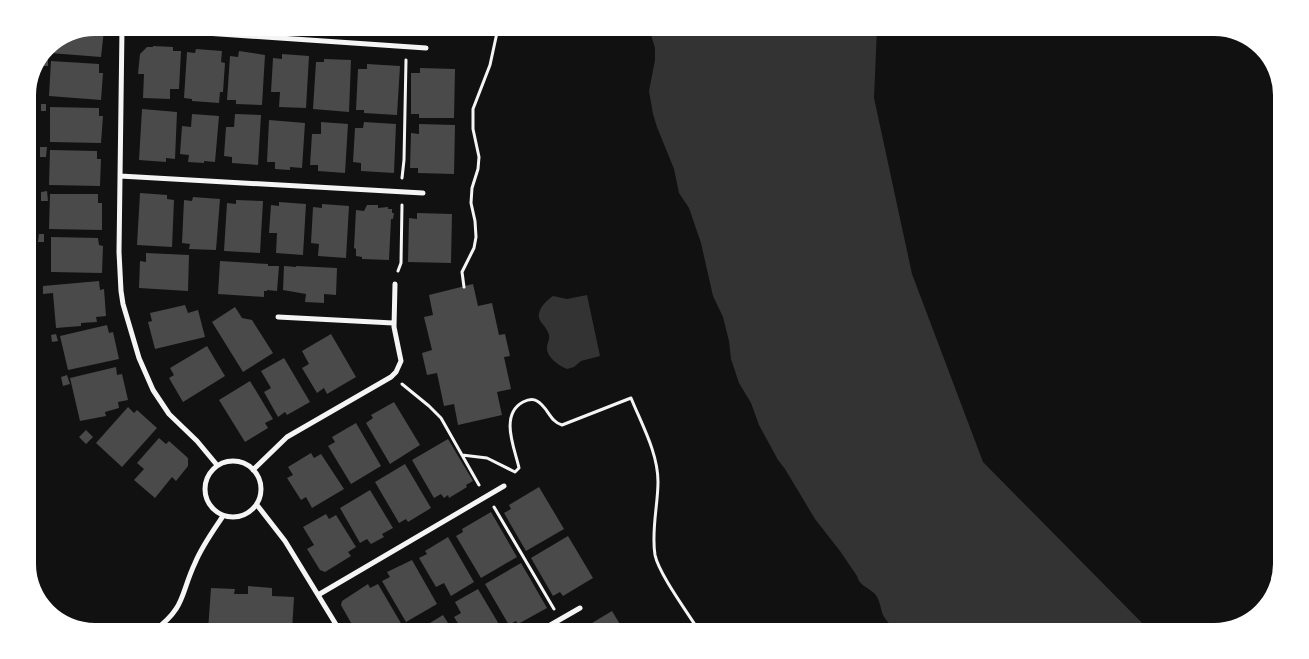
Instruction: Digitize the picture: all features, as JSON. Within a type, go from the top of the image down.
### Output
[{"type":"street","points":[[122,36],[121,291],[138,358],[150,384],[165,409],[218,466]]},
{"type":"street","points":[[247,36],[426,48]]},
{"type":"street","points":[[120,176],[424,193]]},
{"type":"street","points":[[253,470],[287,437],[393,375],[401,361],[394,323],[395,284]]},
{"type":"street","points":[[278,318],[394,323]]},
{"type":"street","points":[[230,461],[240,462],[253,470],[259,478],[262,490],[261,498],[257,505],[242,517],[232,518],[223,516],[212,508],[207,501],[205,483],[209,475],[218,466],[230,461]]},
{"type":"street","points":[[318,595],[504,486]]},
{"type":"street","points":[[257,505],[286,542],[335,623]]},
{"type":"street","points":[[164,623],[181,603],[196,560],[223,516]]},
{"type":"street","points":[[555,623],[580,608]]},
{"type":"path","points":[[464,287],[462,272],[474,248],[476,236],[475,221],[470,203],[479,157],[472,115],[492,60],[496,36]]},
{"type":"path","points":[[395,284],[401,262],[403,212],[397,192],[404,168],[406,47]]},
{"type":"path","points":[[393,375],[435,412],[451,434],[560,620]]},
{"type":"path","points":[[462,455],[487,458],[515,472],[519,469],[512,441],[510,418],[514,410],[521,403],[537,400],[555,422],[562,425],[630,398],[657,466],[656,557],[694,623]]},
{"type":"shaded area","points":[[651,36],[877,36],[874,98],[912,274],[983,462],[1142,623],[889,623],[887,621],[876,595],[860,582],[840,551],[815,519],[778,460],[759,425],[751,403],[739,383],[731,359],[723,317],[713,296],[701,243],[689,208],[679,193],[674,169],[653,114],[649,91],[655,60],[655,48]]},
{"type":"shaded area","points":[[587,295],[600,356],[581,361],[574,367],[567,369],[551,358],[547,351],[549,335],[539,319],[540,311],[544,304],[553,296],[567,299]]},
{"type":"building","points":[[103,36],[101,57],[53,53],[62,46],[83,37]]},
{"type":"building","points":[[147,47],[173,47],[173,51],[181,51],[179,89],[170,89],[170,99],[143,98],[144,74],[138,74],[140,54]]},
{"type":"building","points":[[196,49],[222,51],[221,62],[225,63],[223,92],[220,92],[219,103],[192,101],[192,99],[184,98],[187,52],[195,53]]},
{"type":"building","points":[[239,51],[265,55],[262,105],[236,104],[236,100],[227,100],[230,56],[238,57]]},
{"type":"building","points":[[282,54],[309,56],[306,108],[279,107],[280,92],[271,92],[273,58],[282,59]]},
{"type":"building","points":[[324,59],[351,60],[349,112],[313,109],[316,62],[324,62]]},
{"type":"building","points":[[51,61],[99,64],[99,73],[103,73],[101,100],[49,96]]},
{"type":"building","points":[[367,64],[400,66],[397,115],[364,113],[364,110],[356,110],[358,69],[367,69]]},
{"type":"building","points":[[420,68],[455,69],[454,118],[419,118],[419,114],[411,114],[411,73],[420,73]]},
{"type":"building","points":[[41,104],[46,104],[46,111],[41,111]]},
{"type":"building","points":[[50,107],[99,108],[99,116],[103,116],[101,143],[50,142]]},
{"type":"building","points":[[142,109],[177,112],[175,159],[166,158],[166,162],[139,160]]},
{"type":"building","points":[[192,114],[219,116],[215,162],[188,162],[189,155],[180,154],[182,126],[191,127]]},
{"type":"building","points":[[235,114],[261,115],[258,165],[232,163],[232,157],[224,156],[226,127],[234,127]]},
{"type":"building","points":[[269,120],[305,123],[302,168],[290,167],[290,170],[275,169],[275,162],[267,162]]},
{"type":"building","points":[[321,122],[348,124],[345,173],[318,171],[318,165],[310,165],[312,134],[321,134]]},
{"type":"building","points":[[364,122],[396,124],[394,173],[361,171],[361,163],[353,162],[355,128],[363,128]]},
{"type":"building","points":[[419,124],[455,125],[454,174],[418,173],[418,168],[410,168],[411,133],[419,134]]},
{"type":"building","points":[[40,147],[47,147],[46,157],[40,157]]},
{"type":"building","points":[[50,150],[97,151],[97,159],[101,159],[100,186],[49,185]]},
{"type":"building","points":[[47,191],[48,201],[41,201],[41,192]]},
{"type":"building","points":[[140,193],[167,195],[167,199],[174,200],[172,247],[137,245]]},
{"type":"building","points":[[50,194],[98,194],[98,203],[102,203],[102,230],[49,229]]},
{"type":"building","points":[[193,197],[220,199],[216,250],[189,249],[190,244],[182,243],[184,200],[192,201]]},
{"type":"building","points":[[236,200],[263,201],[260,253],[224,251],[227,203],[236,204]]},
{"type":"building","points":[[279,202],[306,204],[303,255],[276,253],[277,233],[269,233],[271,205],[279,206]]},
{"type":"building","points":[[322,204],[349,206],[346,258],[318,256],[319,244],[311,243],[313,207],[322,208]]},
{"type":"building","points":[[367,205],[378,205],[378,208],[388,207],[394,213],[393,219],[391,219],[389,260],[362,259],[362,257],[356,256],[356,249],[354,248],[356,210],[364,211]]},
{"type":"building","points":[[417,213],[452,214],[451,263],[408,262],[409,218],[417,219]]},
{"type":"building","points":[[39,234],[44,234],[44,242],[38,242]]},
{"type":"building","points":[[51,237],[98,238],[99,245],[103,246],[102,273],[51,272]]},
{"type":"building","points":[[146,253],[189,255],[188,291],[139,288],[140,261],[146,262]]},
{"type":"building","points":[[220,261],[279,266],[277,291],[264,291],[264,297],[218,294]]},
{"type":"building","points":[[284,266],[337,268],[336,295],[324,294],[324,303],[305,302],[306,294],[283,290]]},
{"type":"building","points":[[99,281],[100,290],[104,289],[106,316],[96,317],[97,322],[81,323],[81,326],[56,328],[53,293],[43,294],[43,286]]},
{"type":"building","points":[[473,284],[478,306],[492,303],[499,335],[505,334],[510,356],[504,357],[511,389],[497,392],[502,415],[458,425],[454,404],[444,406],[437,373],[427,375],[422,353],[432,350],[424,317],[433,315],[429,295]]},
{"type":"building","points":[[185,305],[188,313],[198,310],[205,337],[155,349],[148,322],[152,321],[150,313]]},
{"type":"building","points":[[235,307],[242,318],[252,320],[273,353],[243,372],[212,322]]},
{"type":"building","points":[[107,325],[109,333],[113,332],[119,359],[68,370],[60,336]]},
{"type":"building","points":[[56,334],[58,341],[52,342],[51,335]]},
{"type":"building","points":[[331,334],[356,377],[327,394],[324,388],[317,393],[302,368],[309,364],[302,351]]},
{"type":"building","points":[[207,346],[225,376],[183,402],[169,378],[174,375],[170,368]]},
{"type":"building","points":[[284,358],[310,402],[287,415],[285,412],[278,417],[264,392],[271,388],[261,371]]},
{"type":"building","points":[[116,367],[117,375],[122,374],[128,400],[118,402],[119,408],[105,412],[106,416],[80,421],[70,378]]},
{"type":"building","points":[[67,375],[70,384],[63,386],[61,377]]},
{"type":"building","points":[[250,381],[273,419],[265,423],[268,428],[245,442],[219,400]]},
{"type":"building","points":[[394,402],[420,445],[390,464],[366,423],[373,418],[371,415]]},
{"type":"building","points":[[128,407],[134,413],[137,410],[157,428],[122,467],[96,443]]},
{"type":"building","points":[[356,423],[381,466],[351,484],[328,446],[335,442],[332,437]]},
{"type":"building","points":[[86,430],[93,437],[86,444],[79,437]]},
{"type":"building","points":[[159,438],[166,444],[169,441],[188,458],[188,466],[176,481],[172,477],[155,498],[134,480],[144,469],[137,463]]},
{"type":"building","points":[[448,439],[473,481],[449,498],[448,495],[444,498],[441,494],[434,498],[412,460]]},
{"type":"building","points":[[311,453],[314,458],[321,454],[344,489],[312,508],[306,497],[301,500],[287,478],[293,475],[288,467]]},
{"type":"building","points":[[405,464],[431,508],[408,522],[406,519],[399,523],[375,482]]},
{"type":"building","points":[[539,487],[564,529],[526,551],[504,513],[511,509],[509,505]]},
{"type":"building","points":[[370,490],[393,528],[382,534],[384,537],[371,544],[367,539],[360,543],[340,508]]},
{"type":"building","points":[[491,512],[517,557],[481,578],[456,536],[463,532],[462,529]]},
{"type":"building","points":[[326,514],[329,519],[336,515],[356,547],[348,552],[351,556],[325,572],[320,570],[307,549],[314,545],[303,527]]},
{"type":"building","points":[[568,536],[593,578],[563,596],[560,592],[553,596],[531,558]]},
{"type":"building","points":[[448,537],[474,582],[451,596],[444,583],[436,587],[419,558],[427,554],[425,551]]},
{"type":"building","points":[[412,560],[437,604],[406,622],[382,581],[390,577],[387,572]]},
{"type":"building","points":[[521,563],[547,608],[520,623],[516,621],[508,623],[485,584]]},
{"type":"building","points":[[368,584],[370,588],[378,584],[401,623],[351,623],[341,605],[342,601]]},
{"type":"building","points":[[248,586],[272,588],[272,596],[294,597],[292,623],[208,623],[211,588],[235,589],[234,594],[248,594]]},
{"type":"building","points":[[478,589],[498,623],[458,623],[454,617],[461,613],[455,602]]},
{"type":"building","points":[[612,611],[619,623],[592,623]]},
{"type":"building","points":[[443,615],[448,623],[430,623]]}]
